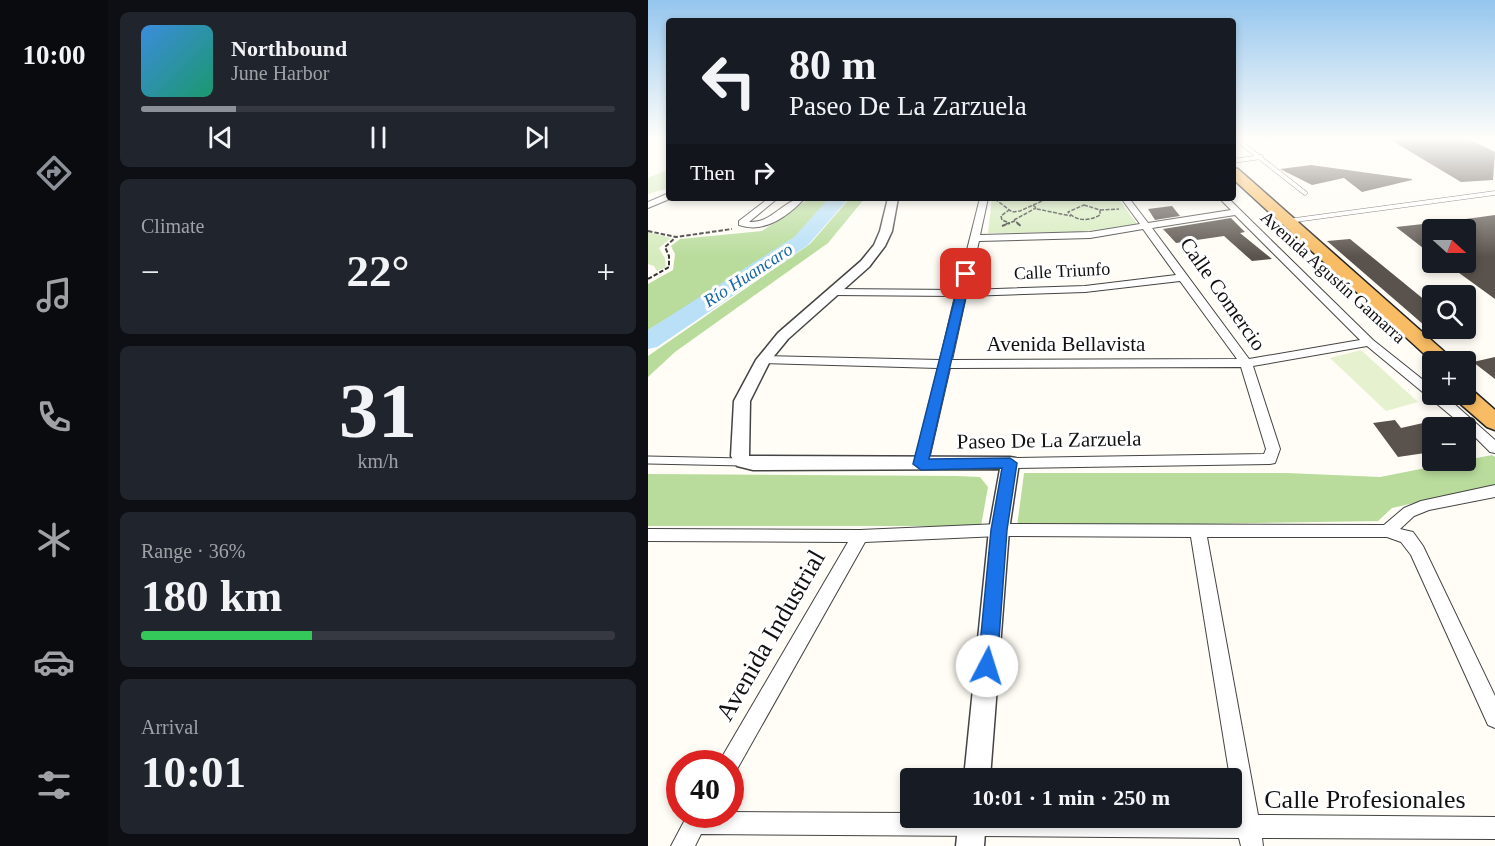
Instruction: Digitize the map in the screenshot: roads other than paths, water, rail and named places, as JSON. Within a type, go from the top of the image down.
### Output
[{"type":"highway","name":"Avenida Agustín Gamarra","points":[[1239,178],[1280,222],[1422,357]]},
{"type":"highway","name":"Avenida Agustín Gamarra","points":[[1236,189],[1280,222],[1433,351]]},
{"type":"highway","points":[[1476,387],[1495,404]]},
{"type":"highway","points":[[1476,405],[1495,422]]},
{"type":"street","points":[[648,197],[666,191]]},
{"type":"street","points":[[648,205],[666,197]]},
{"type":"street","points":[[770,201],[742,223],[746,226],[769,221],[797,201]]},
{"type":"street","points":[[743,462],[740,456],[742,401],[763,360],[783,336],[865,264],[879,246],[886,231],[892,201]]},
{"type":"street","points":[[921,464],[983,201]]},
{"type":"street","points":[[1226,201],[1369,342],[1422,385]]},
{"type":"street","name":"Calle Comercio","points":[[1124,203],[1146,226],[1246,363],[1273,449],[1270,459]]},
{"type":"street","points":[[974,238],[1081,235],[1237,212]]},
{"type":"street","name":"Calle Triunfo","points":[[833,292],[1085,289],[1184,277]]},
{"type":"street","name":"Avenida Bellavista","points":[[763,360],[944,364],[1246,363],[1369,342]]},
{"type":"street","points":[[1446,405],[1495,448]]},
{"type":"street","name":"Paseo De La Zarzuela","points":[[743,462],[921,464],[1270,459]]},
{"type":"street","points":[[978,768],[999,530],[1010,463]]},
{"type":"street","points":[[1388,531],[1409,512],[1426,505],[1495,491]]},
{"type":"street","points":[[648,535],[860,536],[999,530],[1388,531],[1407,537],[1417,551],[1495,718]]},
{"type":"street","points":[[1198,530],[1250,837]]},
{"type":"street","name":"Avenida Industrial","points":[[737,750],[860,536]]},
{"type":"street","name":"Calle Profesionales","points":[[744,821],[972,830],[1250,837],[1495,828]]},
{"type":"street","points":[[681,846],[692,828]]},
{"type":"lane","points":[[1287,178],[1305,193]]},
{"type":"lane","points":[[1280,222],[1495,193]]},
{"type":"lane","name":"Paseo De La Zarzuela","points":[[648,460],[743,462]]},
{"type":"waterway","name":"Río Huancaro","points":[[648,341],[801,241],[836,201]]}]
